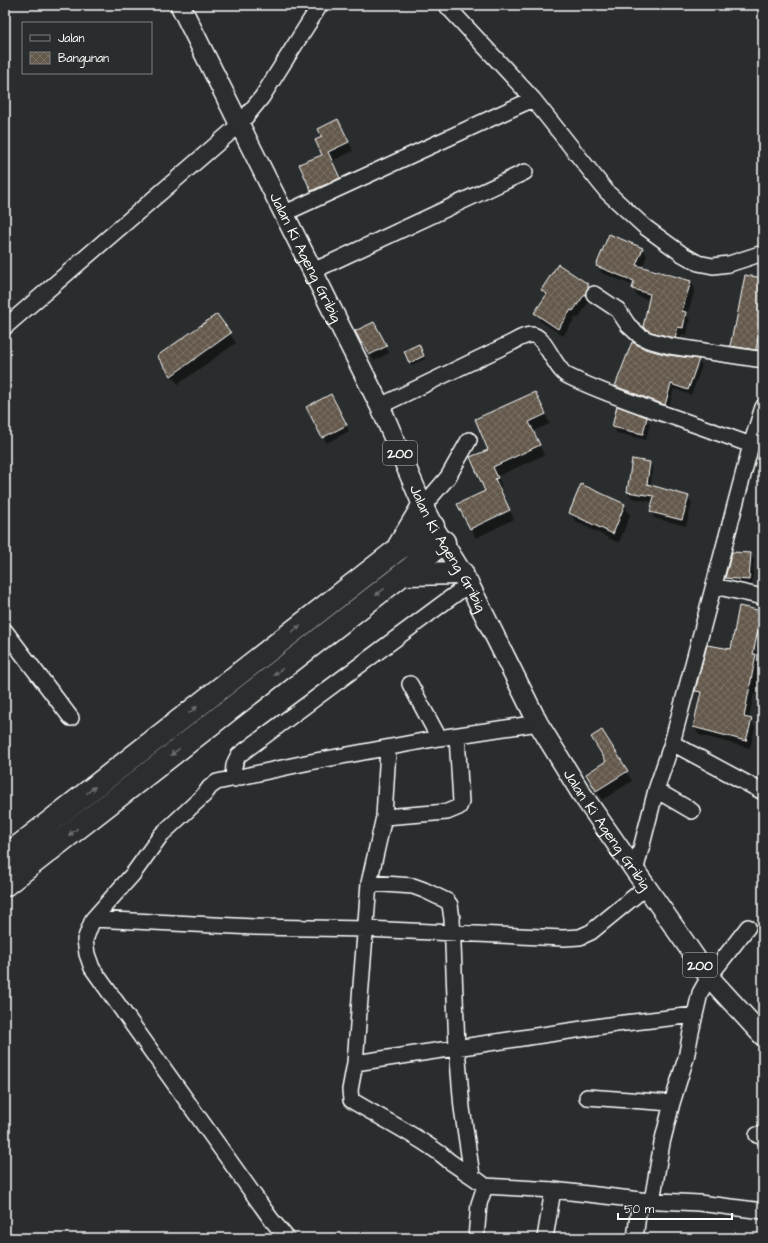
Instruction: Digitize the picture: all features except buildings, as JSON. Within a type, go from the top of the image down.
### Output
[{"type":"highway","points":[[397,550],[423,506]]},
{"type":"highway","points":[[5,857],[397,550],[438,534]]},
{"type":"highway","points":[[5,885],[404,574],[438,534]]},
{"type":"highway","points":[[404,574],[466,578]]},
{"type":"main road","name":"Jalan Ki Ageng Gribig","points":[[180,5],[380,406],[423,506],[438,534],[466,578],[538,723],[581,793],[709,977],[763,1036]]},
{"type":"street","points":[[5,327],[240,124],[262,97],[320,5]]},
{"type":"street","points":[[446,5],[533,100],[607,192],[644,227],[682,254],[698,263],[713,266],[729,264],[763,253]]},
{"type":"street","points":[[283,214],[533,100]]},
{"type":"street","points":[[313,271],[525,172]]},
{"type":"street","points":[[594,294],[618,310],[628,325],[640,336],[648,340],[685,349],[757,359],[763,358]]},
{"type":"street","points":[[380,406],[511,343],[533,335],[539,337],[558,368],[568,376],[607,393],[751,445]]},
{"type":"street","points":[[93,919],[254,927],[366,929],[563,938],[580,937],[591,932],[641,879],[656,790],[672,743],[751,445],[763,406]]},
{"type":"street","points":[[423,506],[448,476],[469,440]]},
{"type":"street","points":[[234,779],[234,762],[239,755],[466,578]]},
{"type":"street","points":[[714,586],[763,597]]},
{"type":"street","points":[[5,631],[71,718]]},
{"type":"street","points":[[410,684],[439,738]]},
{"type":"street","points":[[287,1238],[271,1219],[92,968],[87,954],[85,940],[93,919],[133,874],[161,836],[204,795],[210,787],[217,782],[310,762],[388,749],[439,738],[538,723]]},
{"type":"street","points":[[384,817],[447,812],[459,807],[461,802],[457,736]]},
{"type":"street","points":[[672,743],[763,792]]},
{"type":"street","points":[[388,749],[384,817],[369,883],[355,1063],[350,1090],[351,1100],[439,1152],[446,1159],[472,1175],[485,1186],[553,1190],[646,1200],[699,1203],[763,1212]]},
{"type":"street","points":[[656,790],[692,810]]},
{"type":"street","points":[[369,883],[412,886],[447,901],[450,905],[457,1048],[462,1108],[472,1175]]},
{"type":"street","points":[[635,1238],[672,1103],[686,1058],[700,993],[709,977],[748,927]]},
{"type":"street","points":[[355,1063],[616,1024],[695,1015]]},
{"type":"street","points":[[587,1098],[672,1103]]},
{"type":"street","points":[[476,1238],[479,1204],[485,1186]]},
{"type":"street","points":[[545,1238],[553,1190]]}]
